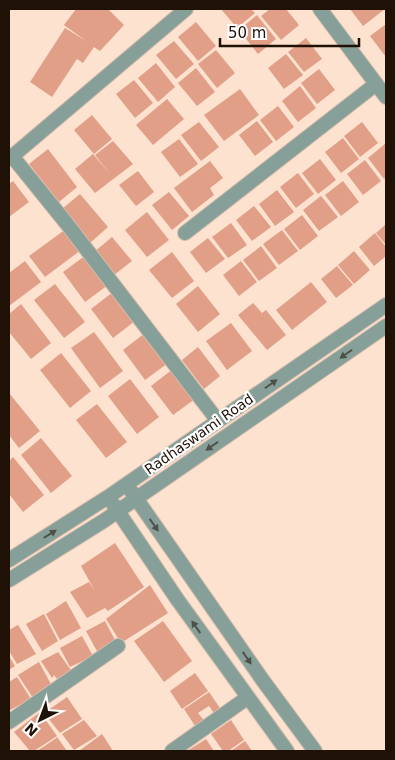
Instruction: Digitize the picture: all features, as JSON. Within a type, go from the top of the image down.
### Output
[{"type":"street","points":[[186,9],[11,158],[67,224],[218,421]]},
{"type":"street","points":[[320,9],[386,97]]},
{"type":"street","points":[[185,233],[376,84]]},
{"type":"street","name":"Radhaswami Road","points":[[9,560],[108,497],[386,305]]},
{"type":"street","name":"Radhaswami Road","points":[[9,580],[118,511],[386,326]]},
{"type":"street","points":[[126,484],[315,751]]},
{"type":"street","points":[[108,497],[247,698],[286,751]]},
{"type":"street","points":[[9,722],[118,646]]},
{"type":"street","points":[[172,751],[247,698]]},
{"type":"building","points":[[76,9],[108,9],[124,25],[100,51],[94,47],[83,63],[77,59],[52,97],[30,82],[65,28],[86,41],[64,25]]},
{"type":"building","points":[[221,9],[251,9],[255,13],[237,28]]},
{"type":"building","points":[[270,9],[286,9],[299,25],[281,40],[261,16]]},
{"type":"building","points":[[350,9],[385,9],[363,26]]},
{"type":"building","points":[[257,15],[276,39],[258,54],[239,30]]},
{"type":"building","points":[[196,22],[216,46],[198,61],[178,37]]},
{"type":"building","points":[[386,24],[386,57],[370,36]]},
{"type":"building","points":[[306,38],[322,59],[304,72],[288,52]]},
{"type":"building","points":[[174,41],[194,64],[176,79],[156,55]]},
{"type":"building","points":[[216,50],[235,73],[217,88],[198,64]]},
{"type":"building","points":[[286,54],[303,75],[284,89],[268,68]]},
{"type":"building","points":[[156,63],[175,87],[158,102],[138,78]]},
{"type":"building","points":[[196,68],[215,92],[197,106],[178,83]]},
{"type":"building","points":[[319,69],[335,90],[317,104],[301,83]]},
{"type":"building","points":[[134,80],[153,103],[135,118],[116,94]]},
{"type":"building","points":[[300,86],[316,108],[298,122],[282,101]]},
{"type":"building","points":[[240,89],[259,115],[224,141],[204,115]]},
{"type":"building","points":[[167,99],[184,119],[153,145],[136,125]]},
{"type":"building","points":[[278,106],[294,127],[276,141],[260,120]]},
{"type":"building","points":[[92,115],[112,139],[94,154],[74,130]]},
{"type":"building","points":[[257,121],[273,142],[255,156],[239,135]]},
{"type":"building","points":[[199,122],[219,147],[201,161],[181,135]]},
{"type":"building","points":[[362,122],[378,143],[360,157],[344,136]]},
{"type":"building","points":[[343,138],[359,159],[341,173],[325,152]]},
{"type":"building","points":[[179,139],[198,164],[180,177],[161,152]]},
{"type":"building","points":[[113,141],[133,164],[95,193],[75,169],[93,154],[110,174],[95,155]]},
{"type":"building","points":[[386,143],[386,177],[384,179],[368,158]]},
{"type":"building","points":[[48,149],[77,187],[59,202],[29,164]]},
{"type":"building","points":[[320,159],[336,180],[318,194],[302,173]]},
{"type":"building","points":[[365,160],[381,181],[363,195],[347,174]]},
{"type":"building","points":[[210,161],[223,178],[210,188],[214,195],[192,212],[174,188]]},
{"type":"building","points":[[138,171],[154,192],[136,206],[119,185]]},
{"type":"building","points":[[298,173],[314,194],[296,208],[280,187]]},
{"type":"building","points":[[13,181],[29,202],[9,217],[9,184]]},
{"type":"building","points":[[343,181],[359,202],[341,216],[325,195]]},
{"type":"building","points":[[277,190],[294,212],[275,226],[259,204]]},
{"type":"building","points":[[169,192],[189,216],[172,230],[152,205]]},
{"type":"building","points":[[80,194],[108,227],[90,243],[62,209]]},
{"type":"building","points":[[321,196],[338,217],[319,231],[303,210]]},
{"type":"building","points":[[254,206],[271,227],[252,241],[236,220]]},
{"type":"building","points":[[147,212],[169,240],[147,257],[125,230]]},
{"type":"building","points":[[302,215],[318,236],[300,250],[284,229]]},
{"type":"building","points":[[231,223],[247,245],[228,258],[212,237]]},
{"type":"building","points":[[386,224],[386,245],[376,233]]},
{"type":"building","points":[[66,229],[81,250],[45,277],[29,256]]},
{"type":"building","points":[[282,230],[298,251],[279,265],[263,244]]},
{"type":"building","points":[[375,233],[386,247],[386,256],[374,266],[359,247]]},
{"type":"building","points":[[112,237],[132,261],[114,275],[94,252]]},
{"type":"building","points":[[208,238],[225,259],[206,273],[190,252]]},
{"type":"building","points":[[261,246],[277,268],[259,281],[243,260]]},
{"type":"building","points":[[354,251],[370,270],[354,284],[338,265]]},
{"type":"building","points":[[172,252],[194,281],[172,298],[149,270]]},
{"type":"building","points":[[86,255],[108,285],[85,302],[63,272]]},
{"type":"building","points":[[25,261],[41,282],[9,306],[9,273]]},
{"type":"building","points":[[241,261],[257,282],[239,296],[223,275]]},
{"type":"building","points":[[337,266],[353,285],[336,298],[321,279]]},
{"type":"building","points":[[311,282],[327,302],[292,330],[276,310]]},
{"type":"building","points":[[55,284],[85,322],[64,338],[34,300]]},
{"type":"building","points":[[198,286],[220,314],[198,332],[176,304]]},
{"type":"building","points":[[113,292],[135,321],[113,338],[91,309]]},
{"type":"building","points":[[253,303],[262,313],[266,310],[286,335],[267,350],[238,315]]},
{"type":"building","points":[[21,304],[51,343],[31,359],[9,332],[9,314]]},
{"type":"building","points":[[231,323],[252,351],[227,370],[206,341]]},
{"type":"building","points":[[94,332],[123,371],[100,388],[71,348]]},
{"type":"building","points":[[145,333],[168,363],[145,380],[123,350]]},
{"type":"building","points":[[198,347],[220,376],[204,389],[182,360]]},
{"type":"building","points":[[61,353],[91,391],[70,408],[40,370]]},
{"type":"building","points":[[173,369],[195,399],[173,415],[151,386]]},
{"type":"building","points":[[130,379],[159,417],[137,434],[108,396]]},
{"type":"building","points":[[9,393],[40,431],[19,448],[9,435]]},
{"type":"building","points":[[97,404],[127,442],[106,458],[76,420]]},
{"type":"building","points":[[41,438],[72,476],[51,493],[21,455]]},
{"type":"building","points":[[13,457],[44,495],[23,512],[9,494],[9,461]]},
{"type":"building","points":[[115,543],[144,587],[108,611],[105,608],[87,618],[70,592],[89,582],[95,591],[81,566]]},
{"type":"building","points":[[150,585],[168,613],[121,643],[106,619]]},
{"type":"building","points":[[66,601],[81,628],[60,640],[46,614]]},
{"type":"building","points":[[44,614],[58,641],[42,651],[26,624]]},
{"type":"building","points":[[105,621],[117,644],[98,653],[86,631]]},
{"type":"building","points":[[163,621],[192,661],[164,682],[134,641]]},
{"type":"building","points":[[18,625],[36,654],[17,664],[9,651],[9,630]]},
{"type":"building","points":[[82,636],[93,656],[70,667],[60,648]]},
{"type":"building","points":[[58,652],[73,673],[68,677],[66,673],[57,679],[54,675],[52,678],[41,661]]},
{"type":"building","points":[[9,656],[15,666],[9,670]]},
{"type":"building","points":[[39,662],[52,686],[33,698],[18,675]]},
{"type":"building","points":[[195,673],[208,691],[182,709],[170,691]]},
{"type":"building","points":[[17,677],[31,699],[10,710],[9,682]]},
{"type":"building","points":[[209,692],[222,711],[216,716],[209,706],[198,713],[206,723],[197,729],[184,709]]},
{"type":"building","points":[[67,697],[82,719],[60,733],[44,713]]},
{"type":"building","points":[[40,712],[57,736],[34,751],[30,751],[14,732]]},
{"type":"building","points":[[84,720],[97,736],[74,750],[62,734]]},
{"type":"building","points":[[231,720],[244,740],[228,751],[223,751],[211,734]]},
{"type":"building","points":[[102,734],[113,751],[79,751]]},
{"type":"building","points":[[57,737],[67,751],[37,751],[55,739]]},
{"type":"building","points":[[206,739],[214,751],[187,751]]},
{"type":"building","points":[[245,741],[252,751],[231,751]]}]
